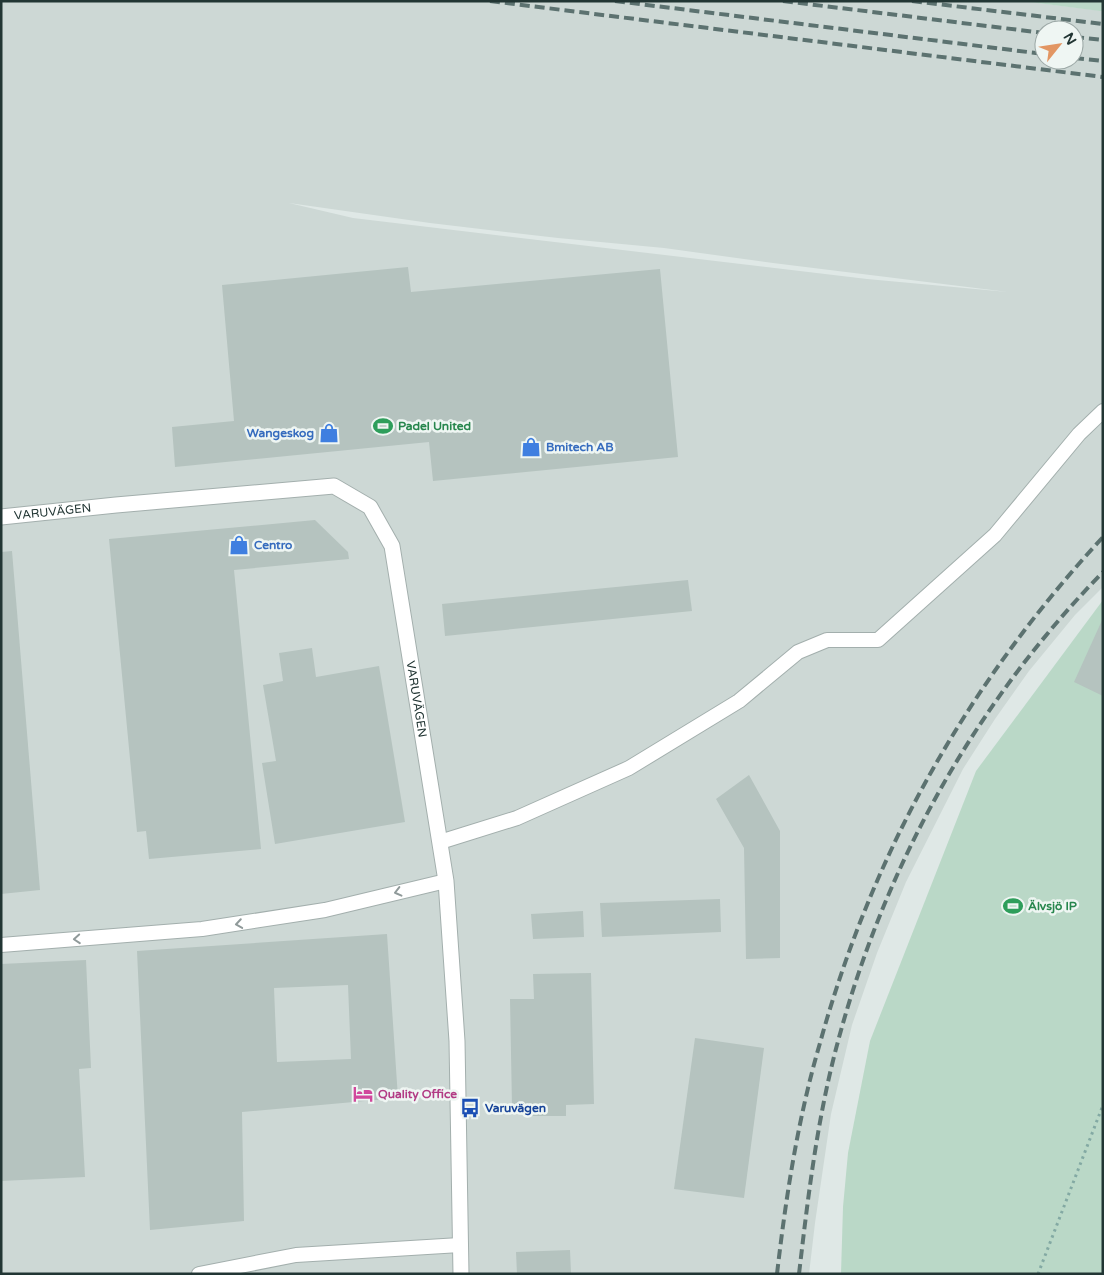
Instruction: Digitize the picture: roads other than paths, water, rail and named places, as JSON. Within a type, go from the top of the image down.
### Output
[{"type":"street","name":"VARUVÄGEN","points":[[1,517],[116,504],[334,486],[370,507],[392,546],[446,881],[457,1041],[461,1274]]},
{"type":"lane","points":[[440,842],[517,818],[628,768],[739,702],[798,652],[827,640],[878,640],[995,535],[1079,434],[1103,411]]},
{"type":"lane","points":[[1,945],[202,930],[325,910],[446,881]]},
{"type":"lane","points":[[200,1274],[296,1255],[460,1245]]},
{"type":"railway","points":[[490,1],[1103,77]]},
{"type":"railway","points":[[615,1],[1034,53]]},
{"type":"railway","points":[[783,1],[1034,32]]},
{"type":"railway","points":[[912,1],[1103,24]]},
{"type":"railway","points":[[1084,38],[1103,40]]},
{"type":"railway","points":[[1084,59],[1103,61]]},
{"type":"railway","points":[[777,1274],[794,1157],[812,1071],[842,972],[868,903],[897,837],[931,773],[968,711],[1009,651],[1054,593],[1103,537]]},
{"type":"railway","points":[[799,1274],[814,1159],[830,1073],[857,979],[880,915],[908,852],[939,791],[975,733],[1014,677],[1056,623],[1103,572]]},
{"type":"place","name":"Padel United","points":[[383,426]]},
{"type":"place","name":"Wangeskog","points":[[329,433]]},
{"type":"place","name":"Bmitech AB","points":[[531,447]]},
{"type":"place","name":"Centro","points":[[239,545]]},
{"type":"place","name":"Älvsjö IP","points":[[1013,906]]},
{"type":"place","name":"Quality Office","points":[[363,1094]]},
{"type":"place","name":"Varuvägen","points":[[470,1108]]}]
